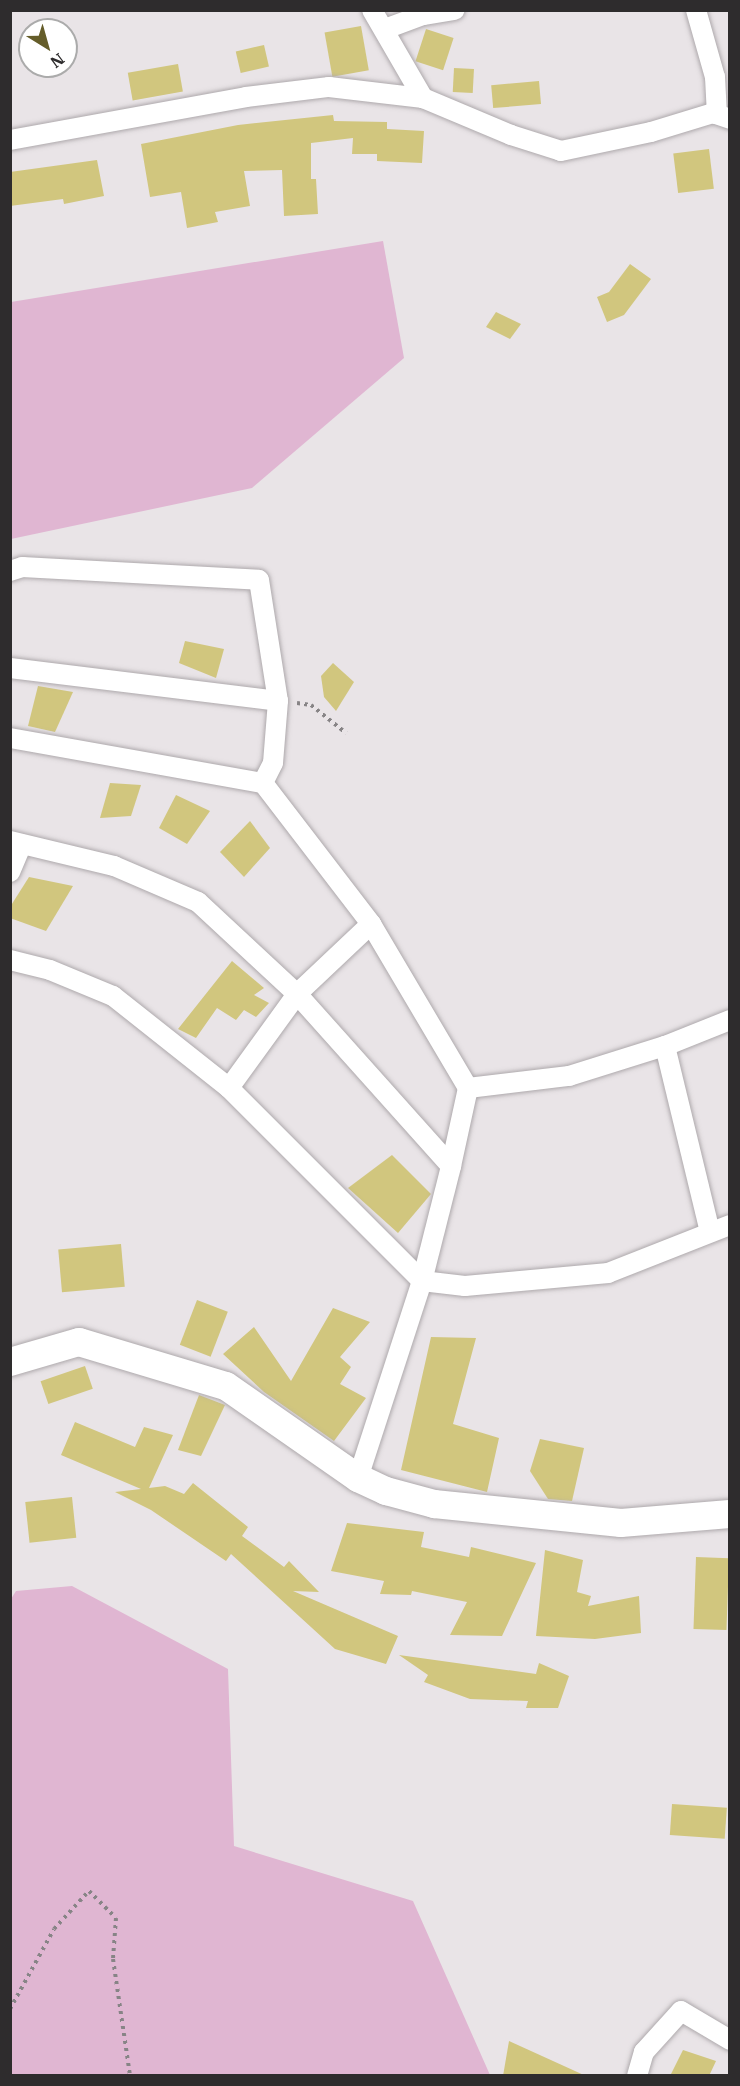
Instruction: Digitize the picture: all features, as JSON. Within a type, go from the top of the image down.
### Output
[{"type":"main road","points":[[10,1362],[79,1342],[226,1386],[358,1478],[386,1491],[434,1504],[621,1524],[729,1514]]},
{"type":"street","points":[[372,10],[423,98]]},
{"type":"street","points":[[385,29],[423,15],[455,10]]},
{"type":"street","points":[[696,10],[715,77],[717,114],[722,116]]},
{"type":"street","points":[[10,140],[246,97],[329,87],[423,98],[511,135],[561,151],[722,116]]},
{"type":"street","points":[[10,571],[22,567],[259,580],[278,701],[273,763],[263,783]]},
{"type":"street","points":[[10,668],[278,701]]},
{"type":"street","points":[[10,738],[263,783],[371,924],[468,1088],[422,1281],[358,1478]]},
{"type":"street","points":[[10,872],[16,843],[114,866],[198,902],[297,994],[451,1166]]},
{"type":"street","points":[[228,1088],[297,994],[371,924]]},
{"type":"street","points":[[10,960],[50,970],[113,996],[228,1088],[422,1281],[465,1286],[608,1273],[729,1226]]},
{"type":"street","points":[[468,1088],[569,1076],[665,1046],[729,1020]]},
{"type":"street","points":[[665,1046],[710,1232]]},
{"type":"street","points":[[637,2076],[644,2052],[681,2011],[729,2040]]},
{"type":"path","points":[[278,701],[311,705],[335,721],[346,733]]},
{"type":"path","points":[[10,2009],[54,1929],[89,1891],[116,1918],[113,1959],[130,2076]]},
{"type":"shaded area","points":[[383,241],[404,358],[252,488],[11,539],[11,302]]},
{"type":"shaded area","points":[[72,1586],[228,1669],[234,1846],[413,1901],[490,2075],[11,2075],[11,1599],[16,1591]]},
{"type":"building","points":[[361,26],[369,70],[332,77],[325,32]]},
{"type":"building","points":[[426,29],[454,38],[443,70],[415,61]]},
{"type":"building","points":[[264,45],[269,66],[241,73],[236,52]]},
{"type":"building","points":[[178,64],[183,92],[133,100],[128,73]]},
{"type":"building","points":[[454,68],[474,69],[473,93],[453,92]]},
{"type":"building","points":[[539,81],[541,104],[493,108],[491,85]]},
{"type":"building","points":[[333,115],[334,121],[387,122],[387,129],[424,131],[422,163],[377,161],[377,154],[352,154],[353,138],[311,143],[311,179],[316,179],[318,214],[284,216],[282,170],[244,171],[250,206],[215,212],[218,222],[187,228],[181,192],[150,197],[141,144],[238,125]]},
{"type":"building","points":[[709,149],[714,189],[678,193],[673,153]]},
{"type":"building","points":[[97,160],[104,196],[64,204],[63,199],[10,206],[10,172]]},
{"type":"building","points":[[630,264],[651,279],[624,315],[607,322],[597,297],[609,292]]},
{"type":"building","points":[[496,312],[521,324],[510,339],[486,327]]},
{"type":"building","points":[[185,641],[224,649],[216,678],[179,663]]},
{"type":"building","points":[[333,663],[354,682],[336,711],[324,697],[321,676]]},
{"type":"building","points":[[38,686],[73,692],[55,732],[28,726]]},
{"type":"building","points":[[110,783],[141,785],[131,816],[100,818]]},
{"type":"building","points":[[176,795],[210,811],[187,844],[159,828]]},
{"type":"building","points":[[250,821],[270,848],[244,877],[220,852]]},
{"type":"building","points":[[29,877],[73,886],[46,931],[10,918],[10,907]]},
{"type":"building","points":[[232,961],[264,988],[254,995],[269,1003],[256,1017],[244,1010],[236,1020],[217,1008],[196,1038],[178,1029]]},
{"type":"building","points":[[392,1155],[431,1194],[398,1233],[348,1188]]},
{"type":"building","points":[[121,1244],[125,1287],[62,1292],[58,1249]]},
{"type":"building","points":[[197,1300],[228,1312],[211,1357],[180,1345]]},
{"type":"building","points":[[333,1308],[370,1322],[340,1357],[351,1367],[340,1384],[366,1398],[334,1441],[264,1392],[223,1354],[254,1327],[291,1381]]},
{"type":"building","points":[[431,1337],[476,1338],[453,1424],[499,1438],[487,1492],[401,1470]]},
{"type":"building","points":[[85,1366],[93,1389],[48,1404],[41,1381]]},
{"type":"building","points":[[199,1395],[225,1405],[201,1456],[178,1450]]},
{"type":"building","points":[[75,1422],[135,1447],[144,1427],[173,1435],[149,1488],[165,1486],[184,1494],[193,1483],[248,1527],[242,1536],[284,1567],[289,1561],[319,1592],[293,1591],[398,1636],[386,1664],[335,1649],[231,1554],[226,1561],[151,1510],[115,1492],[141,1489],[61,1455]]},
{"type":"building","points":[[540,1439],[584,1448],[572,1501],[548,1499],[530,1471]]},
{"type":"building","points":[[72,1497],[76,1538],[30,1543],[25,1502]]},
{"type":"building","points":[[347,1523],[424,1532],[421,1547],[469,1557],[471,1547],[536,1563],[502,1636],[450,1635],[467,1602],[412,1591],[411,1595],[380,1594],[384,1581],[331,1571]]},
{"type":"building","points":[[545,1550],[583,1560],[577,1592],[591,1596],[588,1606],[639,1596],[641,1633],[595,1639],[536,1636]]},
{"type":"building","points":[[696,1557],[729,1558],[726,1630],[693,1629]]},
{"type":"building","points":[[399,1655],[536,1674],[539,1663],[569,1676],[558,1708],[526,1708],[528,1701],[470,1699],[424,1682],[428,1675]]},
{"type":"building","points":[[672,1804],[727,1808],[725,1839],[670,1835]]},
{"type":"building","points":[[509,2041],[586,2076],[503,2076]]},
{"type":"building","points":[[683,2050],[716,2061],[709,2076],[670,2076]]}]
